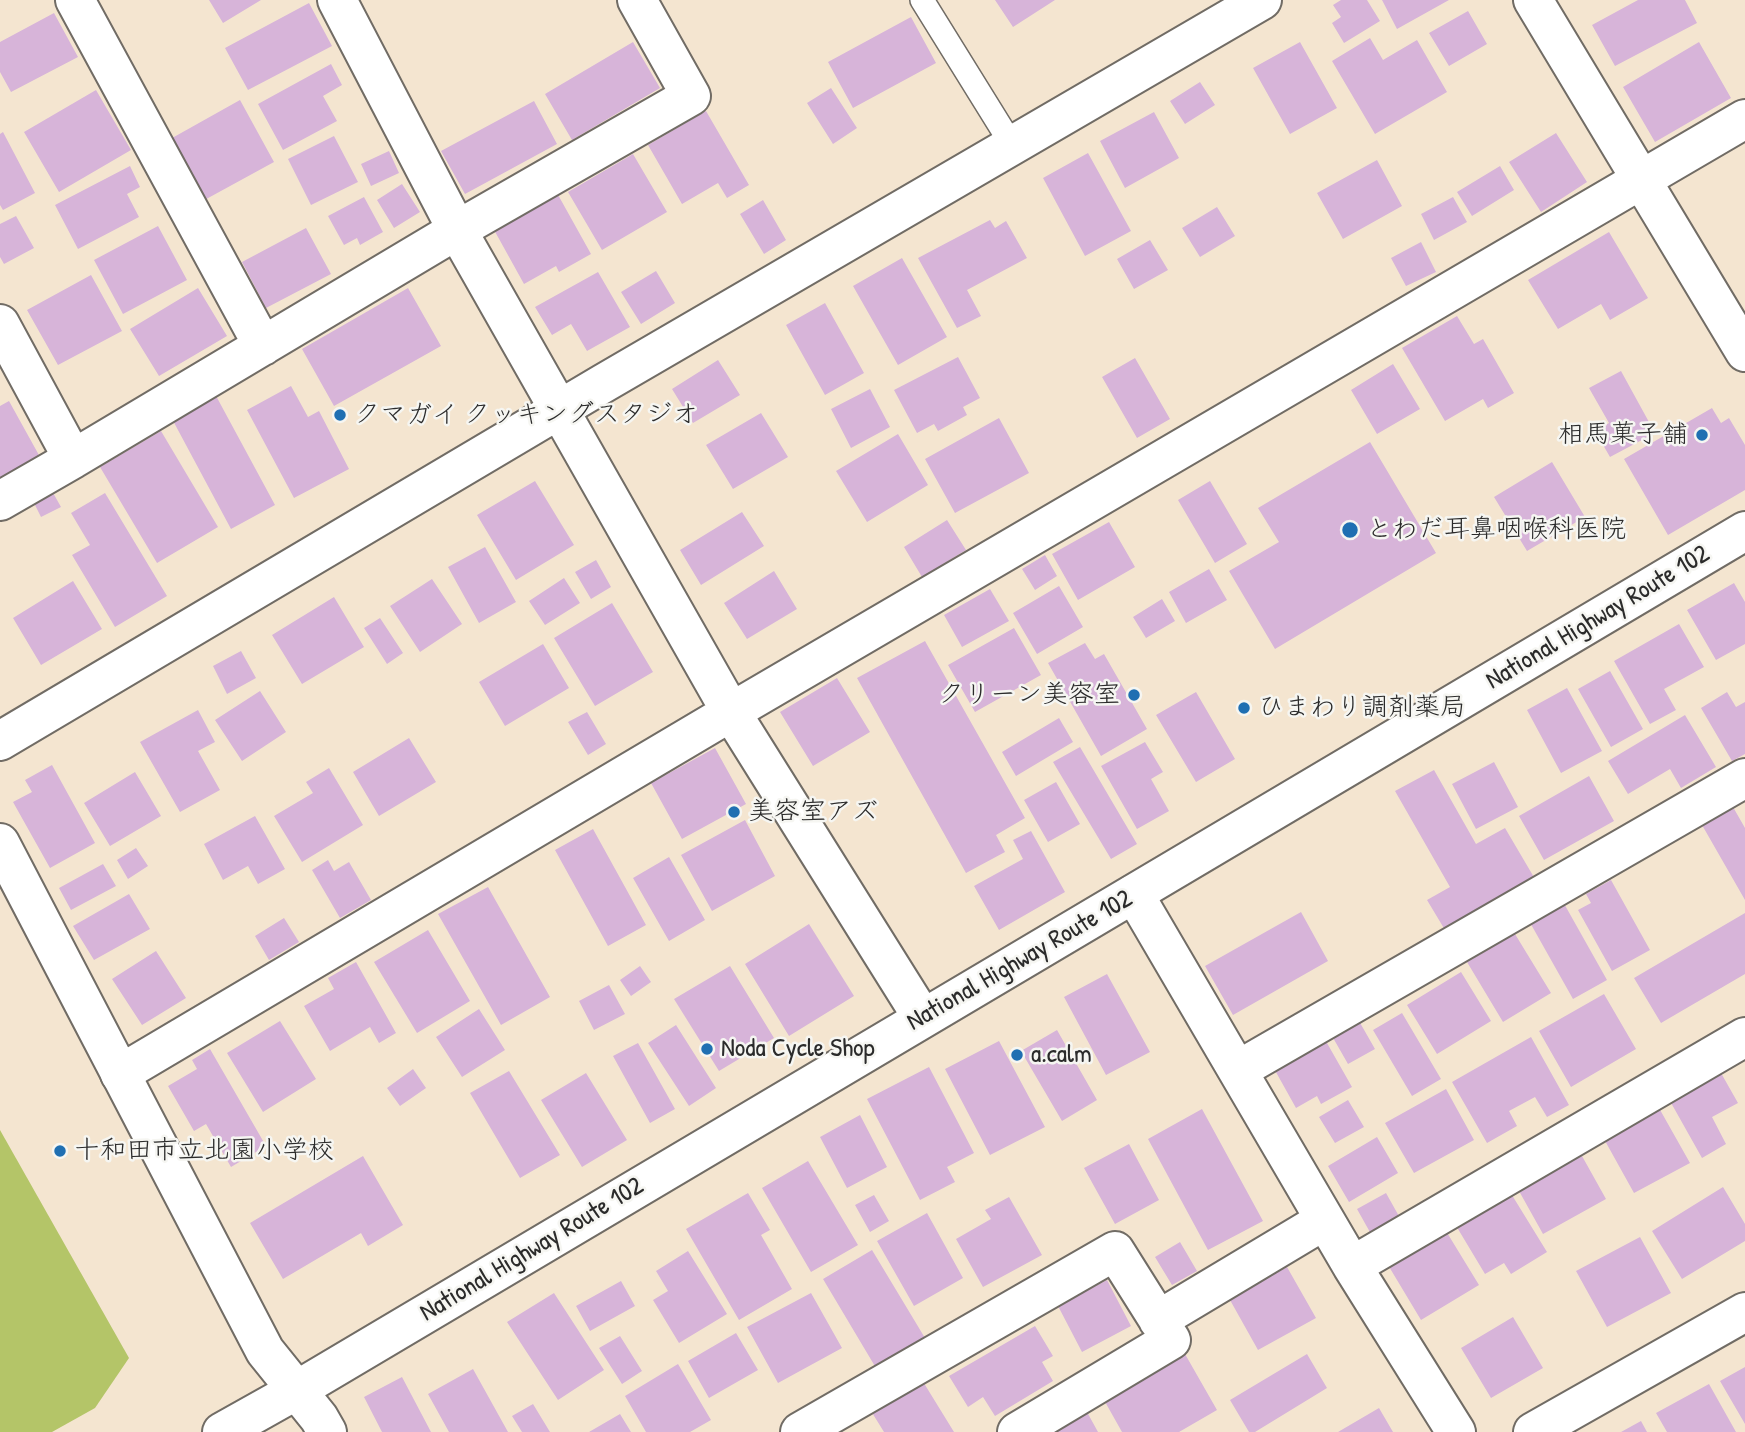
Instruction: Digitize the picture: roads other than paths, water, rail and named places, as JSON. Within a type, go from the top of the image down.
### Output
[{"type":"main road","points":[[75,0],[263,346]]},
{"type":"main road","points":[[337,0],[457,230],[731,712],[922,1017]]},
{"type":"main road","points":[[0,501],[457,230],[691,96],[637,0]]},
{"type":"main road","points":[[0,741],[1262,0]]},
{"type":"main road","points":[[1533,0],[1745,352]]},
{"type":"main road","points":[[120,1074],[731,712],[1745,119]]},
{"type":"main road","points":[[0,324],[73,459]]},
{"type":"main road","name":"National Highway Route 102","points":[[222,1432],[1745,531]]},
{"type":"main road","points":[[1238,1070],[1745,778]]},
{"type":"main road","points":[[0,843],[265,1351],[327,1432]]},
{"type":"main road","points":[[1134,894],[1352,1266],[1456,1432]]},
{"type":"main road","points":[[1352,1266],[1745,1037]]},
{"type":"main road","points":[[1158,1321],[1325,1220]]},
{"type":"main road","points":[[800,1432],[1115,1251],[1171,1340],[1017,1432]]},
{"type":"main road","points":[[1533,1432],[1745,1312]]},
{"type":"lane","points":[[922,0],[1012,145]]},
{"type":"place","name":"クマガイ クッキングスタジオ","points":[[340,415]]},
{"type":"place","name":"相馬菓子舗","points":[[1702,435]]},
{"type":"place","name":"とわだ耳鼻咽喉科医院","points":[[1350,530]]},
{"type":"place","name":"クリーン美容室","points":[[1134,695]]},
{"type":"place","name":"ひまわり調剤薬局","points":[[1244,708]]},
{"type":"place","name":"美容室アズ","points":[[734,812]]},
{"type":"place","name":"Noda Cycle Shop","points":[[707,1049]]},
{"type":"place","name":"a.calm","points":[[1017,1055]]},
{"type":"place","name":"十和田市立北園小学校","points":[[60,1151]]}]
